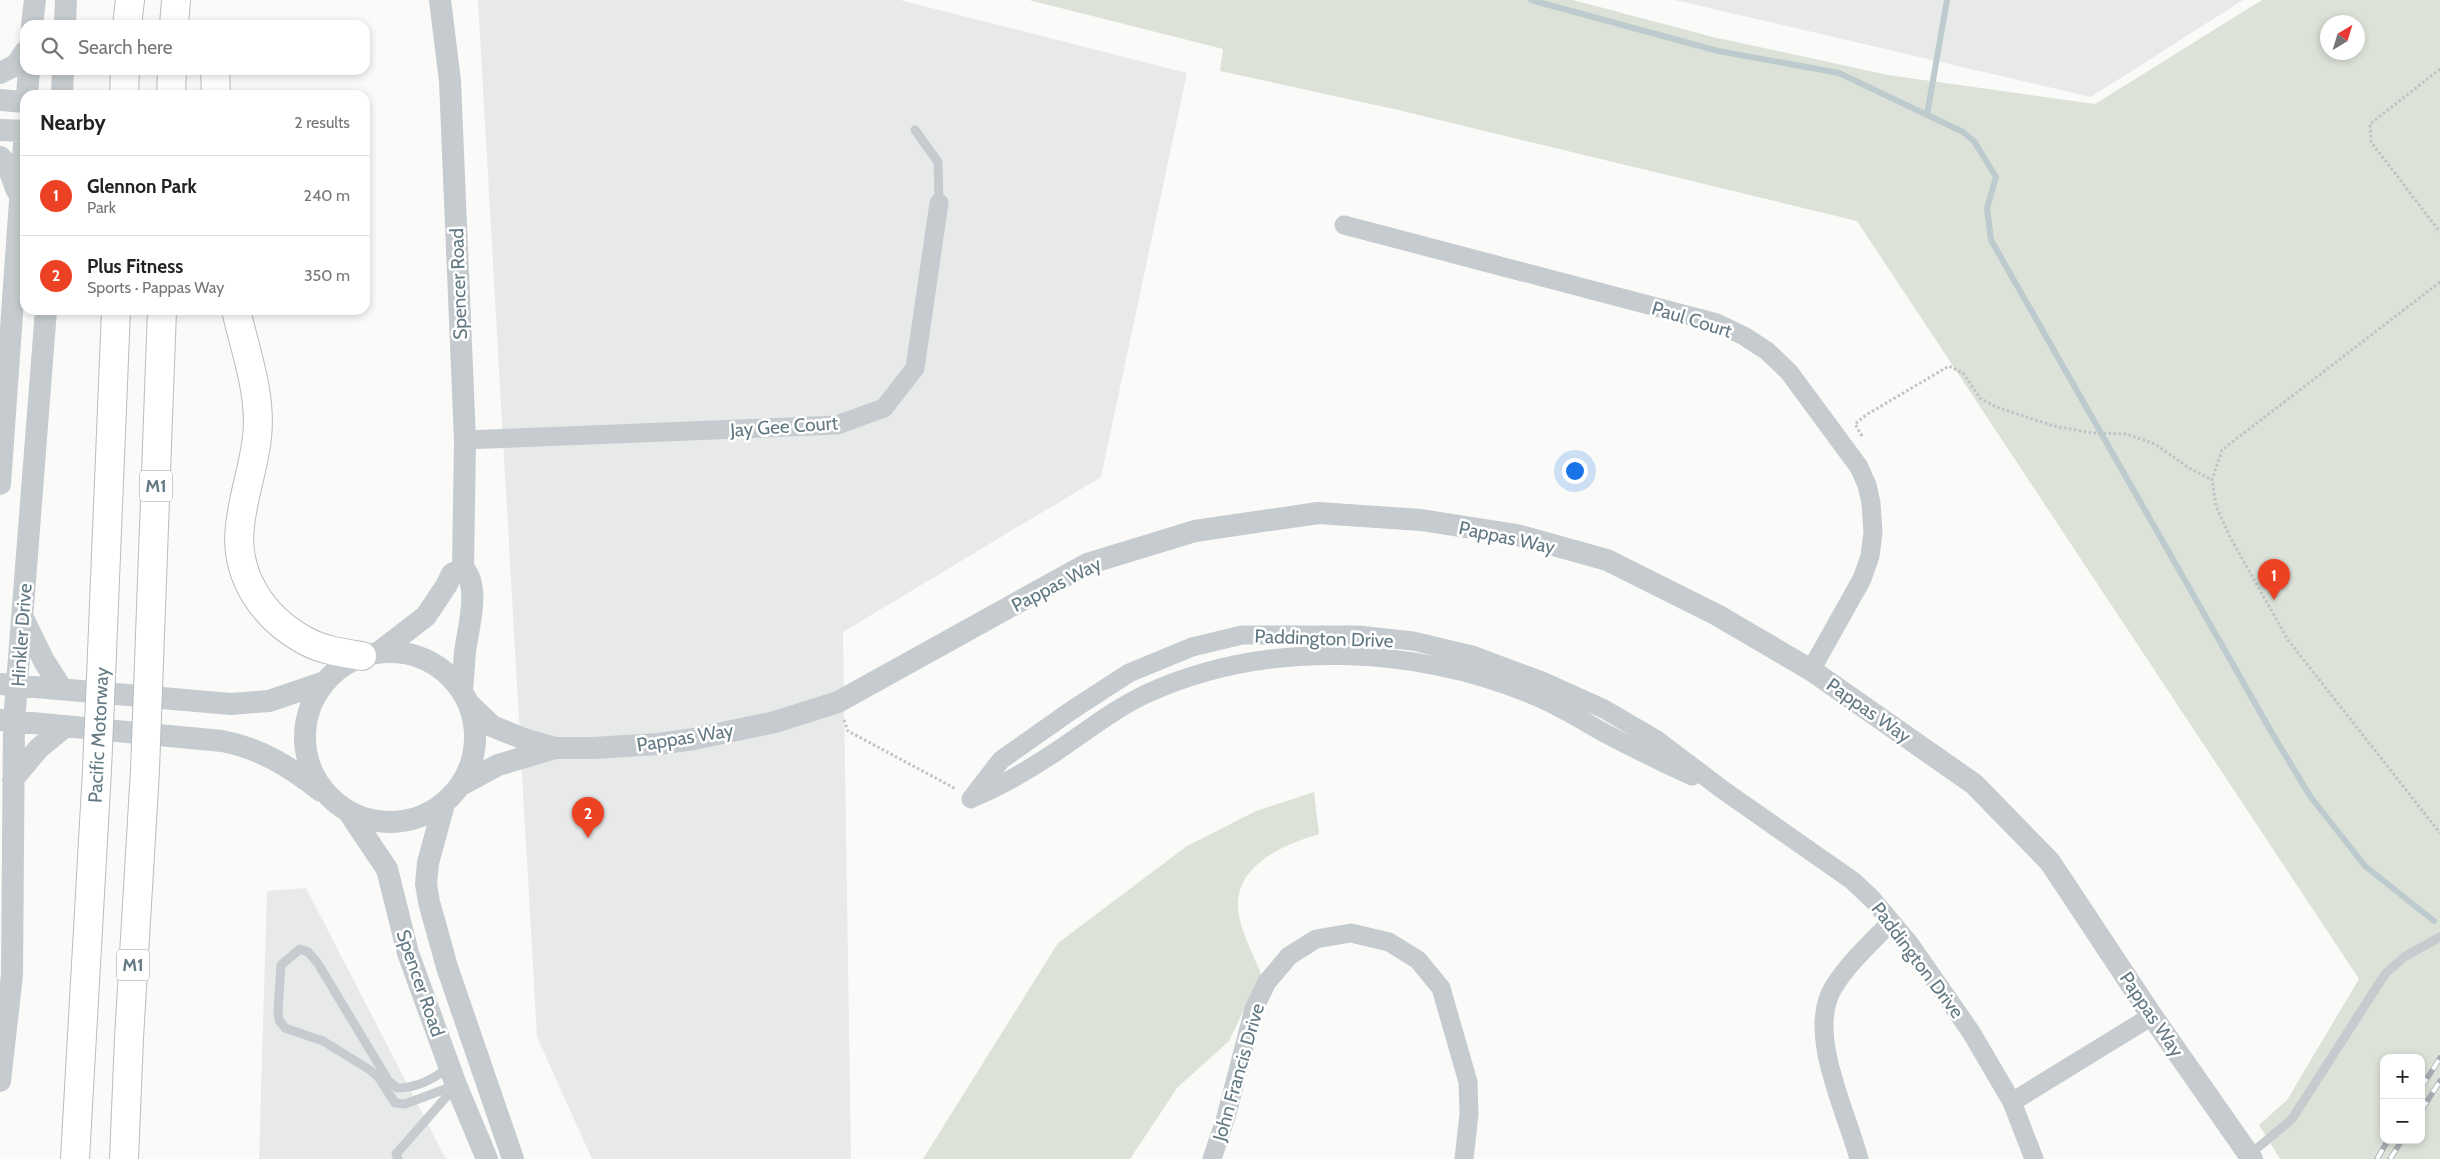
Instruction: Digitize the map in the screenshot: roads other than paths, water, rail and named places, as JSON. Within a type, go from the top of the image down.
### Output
[{"type":"highway","points":[[128,20],[130,0]]},
{"type":"highway","points":[[124,90],[125,75]]},
{"type":"highway","points":[[171,90],[172,75]]},
{"type":"highway","points":[[215,75],[216,90]]},
{"type":"highway","name":"Pacific Motorway","points":[[76,1159],[97,770],[116,315]]},
{"type":"highway","name":"M1","points":[[124,1159],[129,1038],[145,770],[162,315]]},
{"type":"highway","points":[[237,315],[251,370],[258,435],[240,525],[238,548],[244,574],[268,613],[284,628],[305,641],[333,651],[370,655]]},
{"type":"street","points":[[32,20],[34,0]]},
{"type":"street","points":[[65,20],[66,0]]},
{"type":"street","name":"Spencer Road","points":[[440,0],[450,82],[465,440],[463,568],[469,574],[472,611],[466,697]]},
{"type":"street","points":[[0,73],[16,65],[20,59]]},
{"type":"street","points":[[27,90],[28,75]]},
{"type":"street","points":[[62,90],[63,75]]},
{"type":"street","points":[[0,100],[20,102]]},
{"type":"street","points":[[0,130],[20,130]]},
{"type":"street","points":[[0,158],[7,164],[20,199],[0,470]]},
{"type":"street","name":"Jay Gee Court","points":[[465,440],[838,425],[884,408],[915,368],[939,203]]},
{"type":"street","name":"Paul Court","points":[[1344,225],[1717,324],[1744,336],[1767,351],[1789,372],[1859,467],[1871,503],[1873,533],[1870,556],[1862,579],[1810,670]]},
{"type":"street","name":"Hinkler Drive","points":[[0,1081],[14,880],[13,779],[7,721],[8,685],[22,617],[46,315]]},
{"type":"street","points":[[0,470],[37,426]]},
{"type":"street","name":"Pappas Way","points":[[466,697],[492,726],[524,739],[555,748],[658,744],[694,739],[775,722],[838,702],[1087,564],[1195,531],[1318,513],[1421,520],[1508,534],[1607,560],[1717,615],[1810,670],[1974,784],[2050,862],[2152,1016],[2251,1157]]},
{"type":"street","points":[[340,805],[316,779],[307,755],[305,729],[311,704],[325,682],[341,667],[370,655],[426,616],[452,574],[463,568]]},
{"type":"street","points":[[22,617],[44,661],[62,689]]},
{"type":"street","name":"Paddington Drive","points":[[1723,790],[1643,753],[1543,699],[1491,680],[1420,662],[1358,655],[1250,661],[1194,675],[1122,706],[1056,752],[998,788],[970,799],[1001,760],[1129,673],[1192,647],[1242,635],[1358,635],[1414,641],[1472,655],[1542,680],[1604,710],[1658,740],[1723,790],[1852,881],[1873,900],[1909,942],[1971,1032],[2012,1102],[2034,1159]]},
{"type":"street","points":[[7,721],[222,741],[243,745],[268,755],[298,773],[340,805],[372,820],[397,822],[422,817],[444,804],[462,785],[473,759],[476,731],[466,697],[446,673],[426,660],[403,653],[370,655]]},
{"type":"street","points":[[8,685],[231,704],[269,701],[325,682]]},
{"type":"street","points":[[13,779],[39,748],[66,726]]},
{"type":"street","name":"Pappas Way","points":[[462,785],[498,765],[555,748]]},
{"type":"street","name":"Spencer Road","points":[[444,804],[433,840],[426,884],[447,967],[513,1159]]},
{"type":"street","name":"Spencer Road","points":[[340,805],[387,869],[408,953],[453,1076],[487,1159]]},
{"type":"street","points":[[1859,1159],[1830,1070],[1825,1036],[1825,1013],[1832,990],[1847,968],[1891,922]]},
{"type":"street","name":"John Francis Drive","points":[[1212,1159],[1226,1116],[1254,1009],[1267,982],[1289,956],[1316,939],[1351,933],[1389,942],[1418,960],[1441,988],[1468,1082],[1469,1114],[1464,1159]]},
{"type":"street","points":[[2012,1102],[2152,1016]]},
{"type":"street","points":[[453,1076],[485,1075]]},
{"type":"lane","points":[[915,130],[938,162],[939,203]]},
{"type":"lane","points":[[2251,1157],[2292,1118],[2385,974],[2404,957],[2440,937]]},
{"type":"lane","points":[[300,949],[308,952],[317,962],[388,1080],[397,1088],[409,1088],[453,1076],[405,1104],[395,1103],[379,1078],[370,1070],[323,1041],[285,1028],[279,1020],[278,1011],[281,965],[300,949]]},
{"type":"lane","points":[[398,1159],[396,1154],[453,1076]]},
{"type":"waterway","points":[[1531,0],[1718,51],[1839,73],[1963,132],[1974,141],[1996,177],[1987,208],[1991,240],[2272,733],[2310,796],[2365,866],[2434,921]]},
{"type":"waterway","points":[[1927,115],[1947,0]]},
{"type":"railway","points":[[2425,1082],[2440,1058]]},
{"type":"railway","points":[[2425,1105],[2440,1081]]},
{"type":"railway","points":[[2377,1159],[2386,1144]]},
{"type":"railway","points":[[2390,1159],[2399,1144]]},
{"type":"place","name":"Glennon Park","points":[[2274,600]]},
{"type":"place","name":"Plus Fitness","points":[[588,838]]}]
